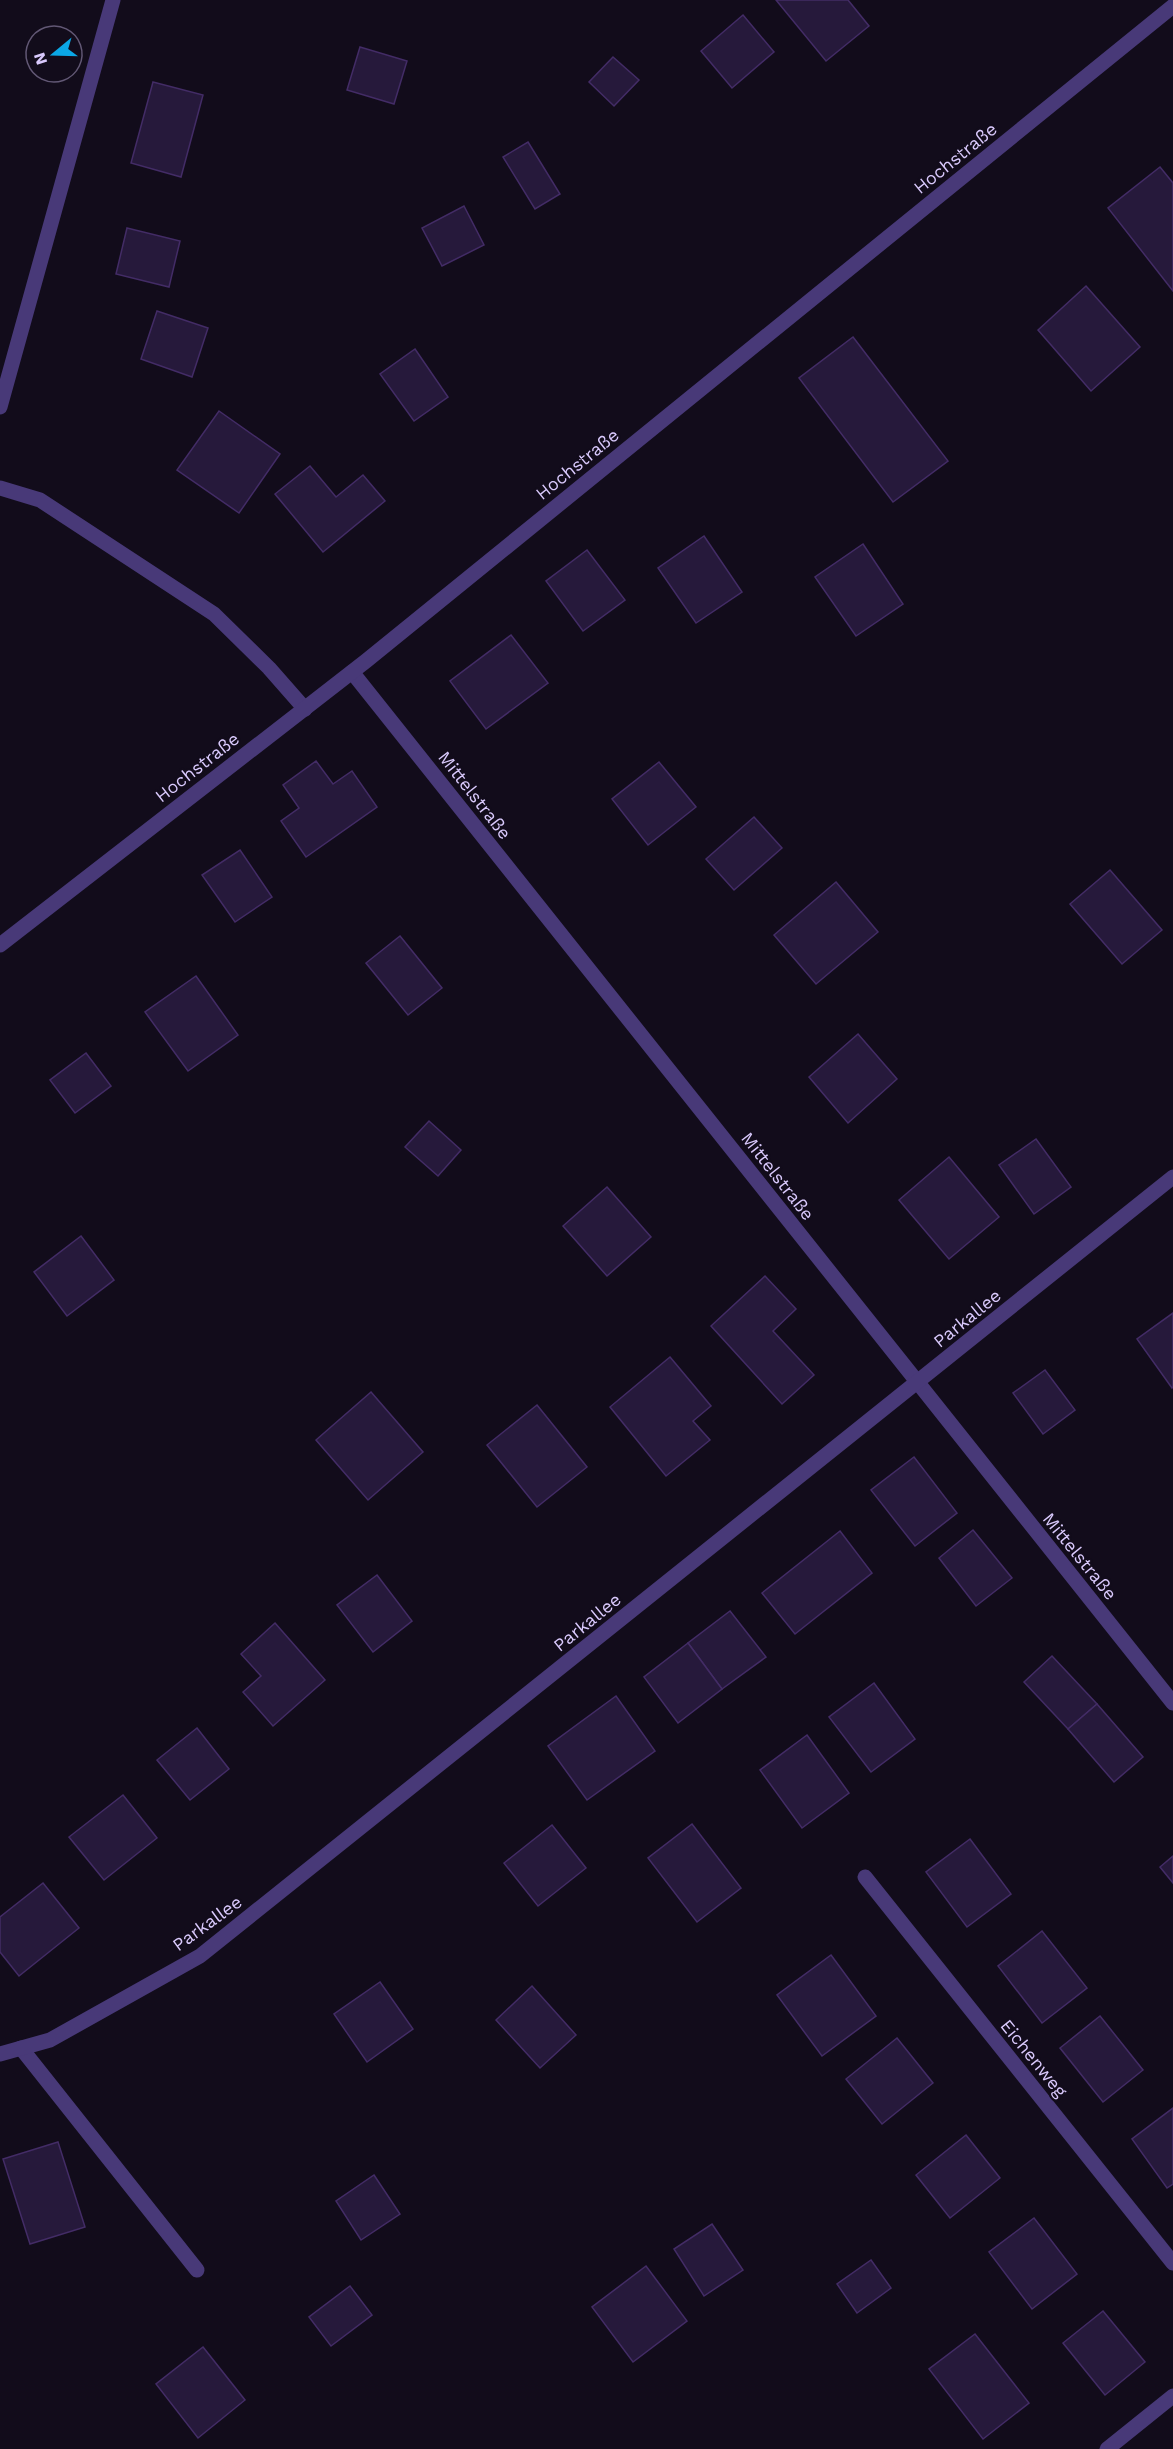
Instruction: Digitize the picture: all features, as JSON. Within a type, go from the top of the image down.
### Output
[{"type":"street","points":[[0,407],[113,0]]},
{"type":"street","name":"Hochstraße","points":[[0,945],[352,672],[1173,6]]},
{"type":"street","points":[[0,488],[40,500],[214,614],[269,668],[305,709]]},
{"type":"street","name":"Mittelstraße","points":[[352,672],[1173,1703]]},
{"type":"street","name":"Parkallee","points":[[0,2054],[50,2040],[200,1956],[1173,1177]]},
{"type":"street","name":"Eichenweg","points":[[865,1877],[1173,2263]]},
{"type":"street","points":[[21,2048],[197,2270]]},
{"type":"street","points":[[1107,2449],[1173,2396]]},
{"type":"building","points":[[776,0],[848,0],[869,26],[826,61]]},
{"type":"building","points":[[743,15],[774,52],[732,88],[701,51]]},
{"type":"building","points":[[360,47],[407,61],[394,104],[347,90]]},
{"type":"building","points":[[613,57],[639,80],[614,106],[589,82]]},
{"type":"building","points":[[153,82],[203,95],[181,177],[131,163]]},
{"type":"building","points":[[528,142],[560,194],[535,209],[503,157]]},
{"type":"building","points":[[1160,167],[1173,183],[1173,291],[1108,208]]},
{"type":"building","points":[[464,206],[484,245],[442,266],[422,228]]},
{"type":"building","points":[[127,228],[180,241],[169,287],[116,274]]},
{"type":"building","points":[[1086,286],[1140,347],[1091,391],[1038,330]]},
{"type":"building","points":[[157,311],[208,328],[192,377],[141,359]]},
{"type":"building","points":[[853,337],[948,461],[893,502],[799,378]]},
{"type":"building","points":[[415,349],[448,397],[414,421],[380,374]]},
{"type":"building","points":[[219,411],[280,454],[239,513],[177,470]]},
{"type":"building","points":[[310,466],[336,497],[363,475],[385,501],[323,552],[275,494]]},
{"type":"building","points":[[704,536],[742,592],[696,623],[658,568]]},
{"type":"building","points":[[863,544],[903,604],[856,636],[815,577]]},
{"type":"building","points":[[587,550],[625,600],[583,631],[546,581]]},
{"type":"building","points":[[511,635],[548,683],[486,729],[450,681]]},
{"type":"building","points":[[316,761],[333,784],[352,771],[377,807],[306,857],[281,821],[299,808],[283,785]]},
{"type":"building","points":[[659,762],[696,807],[648,845],[612,799]]},
{"type":"building","points":[[754,817],[782,848],[734,890],[706,859]]},
{"type":"building","points":[[240,850],[272,897],[235,922],[202,875]]},
{"type":"building","points":[[1110,870],[1162,930],[1122,964],[1070,904]]},
{"type":"building","points":[[836,882],[878,932],[816,984],[774,935]]},
{"type":"building","points":[[400,936],[442,988],[408,1015],[366,963]]},
{"type":"building","points":[[196,976],[238,1035],[188,1071],[145,1012]]},
{"type":"building","points":[[858,1034],[897,1079],[848,1123],[809,1077]]},
{"type":"building","points":[[86,1053],[111,1086],[75,1113],[50,1080]]},
{"type":"building","points":[[429,1121],[461,1150],[438,1176],[405,1147]]},
{"type":"building","points":[[1036,1139],[1071,1187],[1034,1214],[999,1165]]},
{"type":"building","points":[[949,1157],[999,1217],[949,1259],[899,1200]]},
{"type":"building","points":[[607,1187],[651,1237],[607,1276],[563,1226]]},
{"type":"building","points":[[81,1236],[114,1280],[67,1316],[34,1272]]},
{"type":"building","points":[[765,1276],[796,1309],[773,1331],[814,1375],[782,1404],[711,1326]]},
{"type":"building","points":[[1173,1313],[1173,1387],[1172,1388],[1137,1339]]},
{"type":"building","points":[[670,1357],[711,1406],[693,1421],[710,1440],[666,1476],[610,1407]]},
{"type":"building","points":[[1045,1370],[1075,1410],[1043,1434],[1013,1393]]},
{"type":"building","points":[[371,1392],[423,1452],[368,1500],[316,1440]]},
{"type":"building","points":[[537,1405],[587,1467],[537,1507],[487,1445]]},
{"type":"building","points":[[914,1457],[957,1513],[915,1546],[871,1490]]},
{"type":"building","points":[[973,1530],[1012,1578],[976,1606],[939,1558]]},
{"type":"building","points":[[840,1531],[872,1573],[795,1634],[762,1593]]},
{"type":"building","points":[[377,1575],[412,1621],[373,1652],[337,1605]]},
{"type":"building","points":[[730,1611],[766,1657],[722,1689],[688,1643]]},
{"type":"building","points":[[275,1623],[325,1680],[273,1726],[243,1692],[261,1676],[241,1654]]},
{"type":"building","points":[[688,1643],[722,1689],[678,1723],[644,1677]]},
{"type":"building","points":[[1052,1656],[1097,1704],[1068,1729],[1024,1682]]},
{"type":"building","points":[[874,1683],[915,1739],[871,1772],[829,1717]]},
{"type":"building","points":[[616,1696],[655,1751],[587,1800],[548,1746]]},
{"type":"building","points":[[1097,1704],[1143,1757],[1114,1782],[1068,1729]]},
{"type":"building","points":[[197,1728],[229,1769],[190,1800],[157,1760]]},
{"type":"building","points":[[807,1735],[849,1793],[802,1828],[760,1770]]},
{"type":"building","points":[[123,1795],[157,1838],[104,1880],[69,1837]]},
{"type":"building","points":[[692,1824],[741,1888],[697,1922],[648,1858]]},
{"type":"building","points":[[552,1825],[586,1868],[538,1906],[504,1863]]},
{"type":"building","points":[[970,1839],[1011,1894],[967,1927],[926,1872]]},
{"type":"building","points":[[1173,1856],[1173,1883],[1160,1867]]},
{"type":"building","points":[[43,1883],[79,1928],[19,1976],[0,1952],[0,1917]]},
{"type":"building","points":[[1042,1931],[1087,1988],[1042,2023],[998,1966]]},
{"type":"building","points":[[831,1955],[876,2016],[822,2056],[777,1995]]},
{"type":"building","points":[[380,1982],[413,2029],[367,2062],[334,2014]]},
{"type":"building","points":[[532,1986],[576,2035],[540,2068],[496,2020]]},
{"type":"building","points":[[1100,2016],[1143,2070],[1103,2102],[1060,2048]]},
{"type":"building","points":[[897,2038],[933,2083],[882,2124],[846,2079]]},
{"type":"building","points":[[1173,2108],[1173,2184],[1167,2188],[1132,2139]]},
{"type":"building","points":[[966,2135],[1000,2178],[950,2218],[916,2175]]},
{"type":"building","points":[[58,2142],[85,2227],[30,2244],[3,2159]]},
{"type":"building","points":[[374,2175],[400,2214],[361,2240],[336,2201]]},
{"type":"building","points":[[1034,2218],[1077,2274],[1032,2309],[989,2252]]},
{"type":"building","points":[[712,2224],[743,2270],[704,2296],[674,2249]]},
{"type":"building","points":[[871,2260],[891,2288],[857,2313],[837,2284]]},
{"type":"building","points":[[646,2266],[687,2321],[633,2362],[592,2307]]},
{"type":"building","points":[[350,2286],[372,2315],[331,2346],[309,2317]]},
{"type":"building","points":[[1103,2311],[1145,2362],[1105,2395],[1063,2343]]},
{"type":"building","points":[[975,2334],[1029,2403],[983,2439],[929,2369]]},
{"type":"building","points":[[203,2347],[245,2400],[198,2438],[156,2384]]}]
